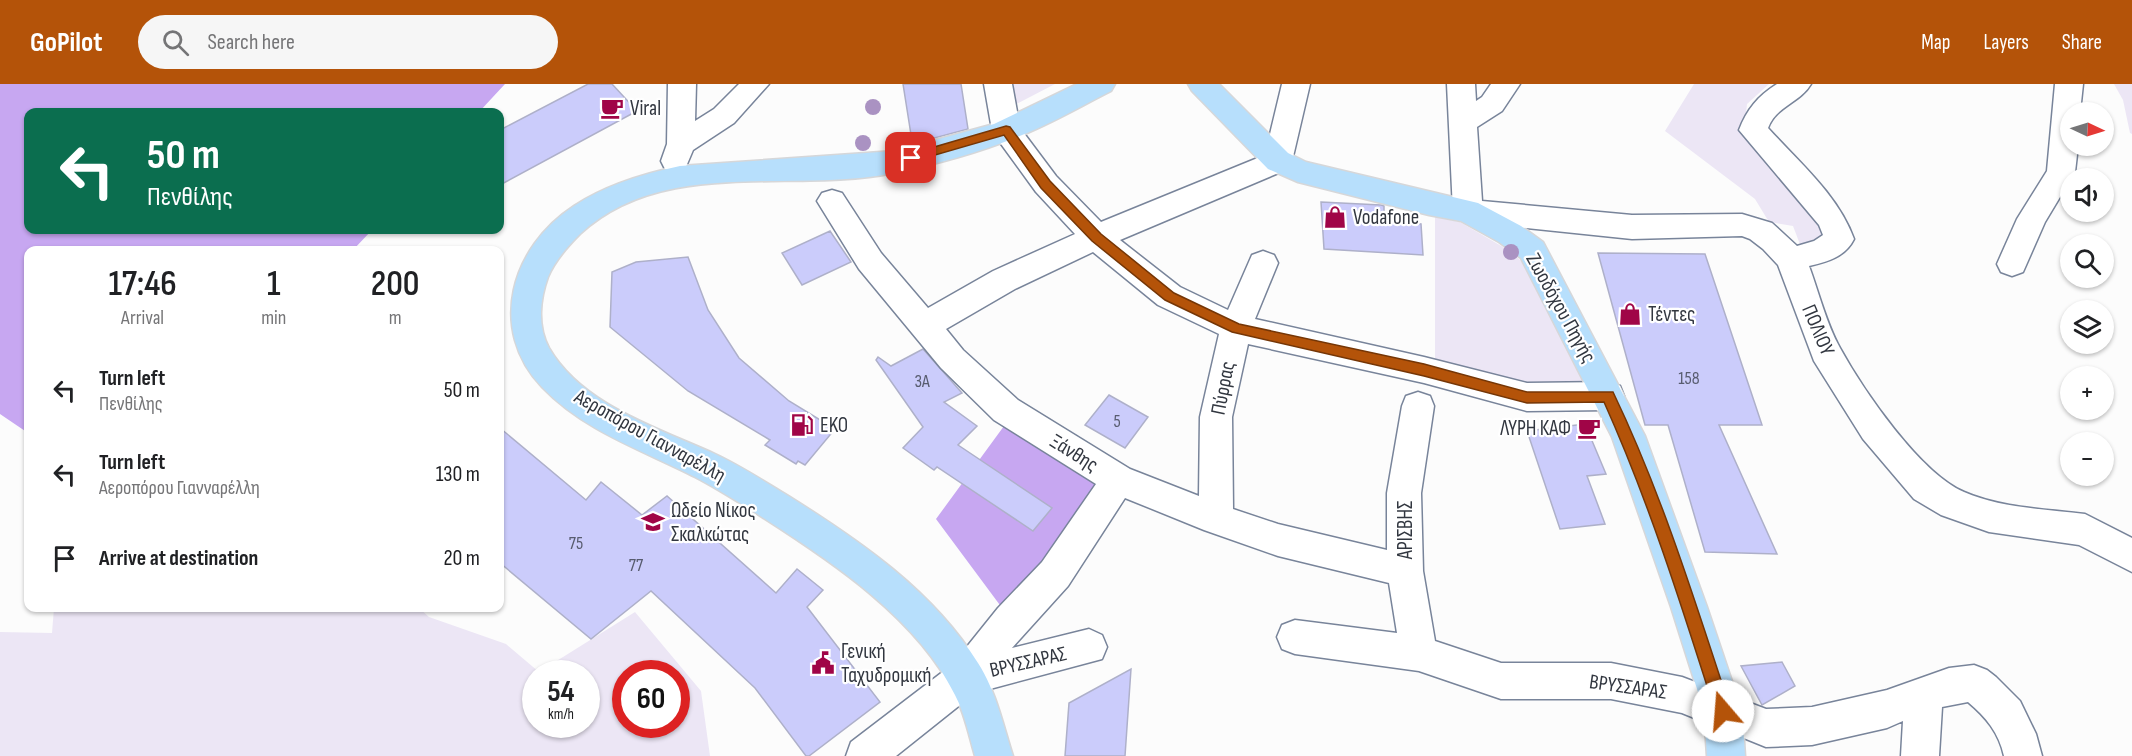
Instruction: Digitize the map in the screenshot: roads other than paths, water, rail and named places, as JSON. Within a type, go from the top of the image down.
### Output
[{"type":"main road","name":"Αεροπόρου Γιανναρέλλη","points":[[994,756],[966,677],[928,625],[868,573],[808,527],[714,471],[584,404],[560,385],[536,358],[527,338],[526,311],[529,286],[550,247],[577,220],[627,189],[669,177],[717,172],[826,169],[891,163],[1006,130],[1101,84]]},
{"type":"main road","name":"Ζωοδόχου Πηγής","points":[[1202,84],[1278,161],[1298,171],[1324,178],[1429,204],[1468,211],[1510,234],[1532,250],[1608,396],[1636,458],[1723,711],[1726,756]]},
{"type":"street","points":[[669,177],[681,144],[682,84]]},
{"type":"street","points":[[681,144],[724,116],[755,84]]},
{"type":"street","points":[[998,84],[1006,130],[1046,184],[1096,237],[1169,296],[1236,328],[1424,370],[1527,397],[1608,396]]},
{"type":"street","points":[[926,325],[1004,280],[1096,237],[1278,161],[1296,84]]},
{"type":"street","points":[[1461,84],[1465,121],[1468,211]]},
{"type":"street","points":[[1465,121],[1492,104],[1506,84]]},
{"type":"street","points":[[1791,260],[1823,251],[1839,239],[1833,222],[1825,210],[1753,130],[1758,114],[1772,100],[1797,84]]},
{"type":"street","points":[[2012,264],[2032,219],[2061,172],[2069,84]]},
{"type":"street","name":"Ξάνθης","points":[[832,201],[870,261],[926,325],[952,359],[1006,410],[1118,480],[1216,519],[1278,540],[1405,571]]},
{"type":"street","name":"ΠΟΛΙΟΥ","points":[[1468,211],[1632,227],[1742,225],[1761,231],[1774,241],[1791,260],[1825,352],[1875,429],[1926,488],[1953,504],[1989,516],[2085,530],[2132,556]]},
{"type":"street","name":"Πύρρας","points":[[1216,519],[1216,417],[1236,328],[1263,263]]},
{"type":"street","name":"ΑΡΙΣΒΗΣ","points":[[1418,406],[1404,493],[1405,571],[1419,653]]},
{"type":"street","points":[[866,756],[966,677],[1011,620],[1056,574],[1118,480]]},
{"type":"street","name":"ΒΡΥΣΣΑΡΑΣ","points":[[1294,637],[1419,653],[1501,681],[1611,681],[1682,695],[1766,728],[1812,726],[1887,709],[1949,686],[1974,682],[2006,712],[2021,740],[2023,756]]},
{"type":"street","name":"ΒΡΥΣΣΑΡΑΣ","points":[[966,677],[1089,647]]},
{"type":"street","points":[[1920,756],[1924,696]]},
{"type":"place","name":"Viral","points":[[612,108]]},
{"type":"place","name":"Vodafone","points":[[1335,217]]},
{"type":"place","name":"Τέντες","points":[[1630,314]]},
{"type":"place","name":"EKO","points":[[802,425]]},
{"type":"place","name":"ΛΥΡΗ ΚΑΦ","points":[[1589,428]]},
{"type":"place","name":"Ωδείο Νίκος Σκαλκώτας","points":[[653,522]]},
{"type":"place","name":"Γενική Ταχυδρομική","points":[[823,663]]}]
